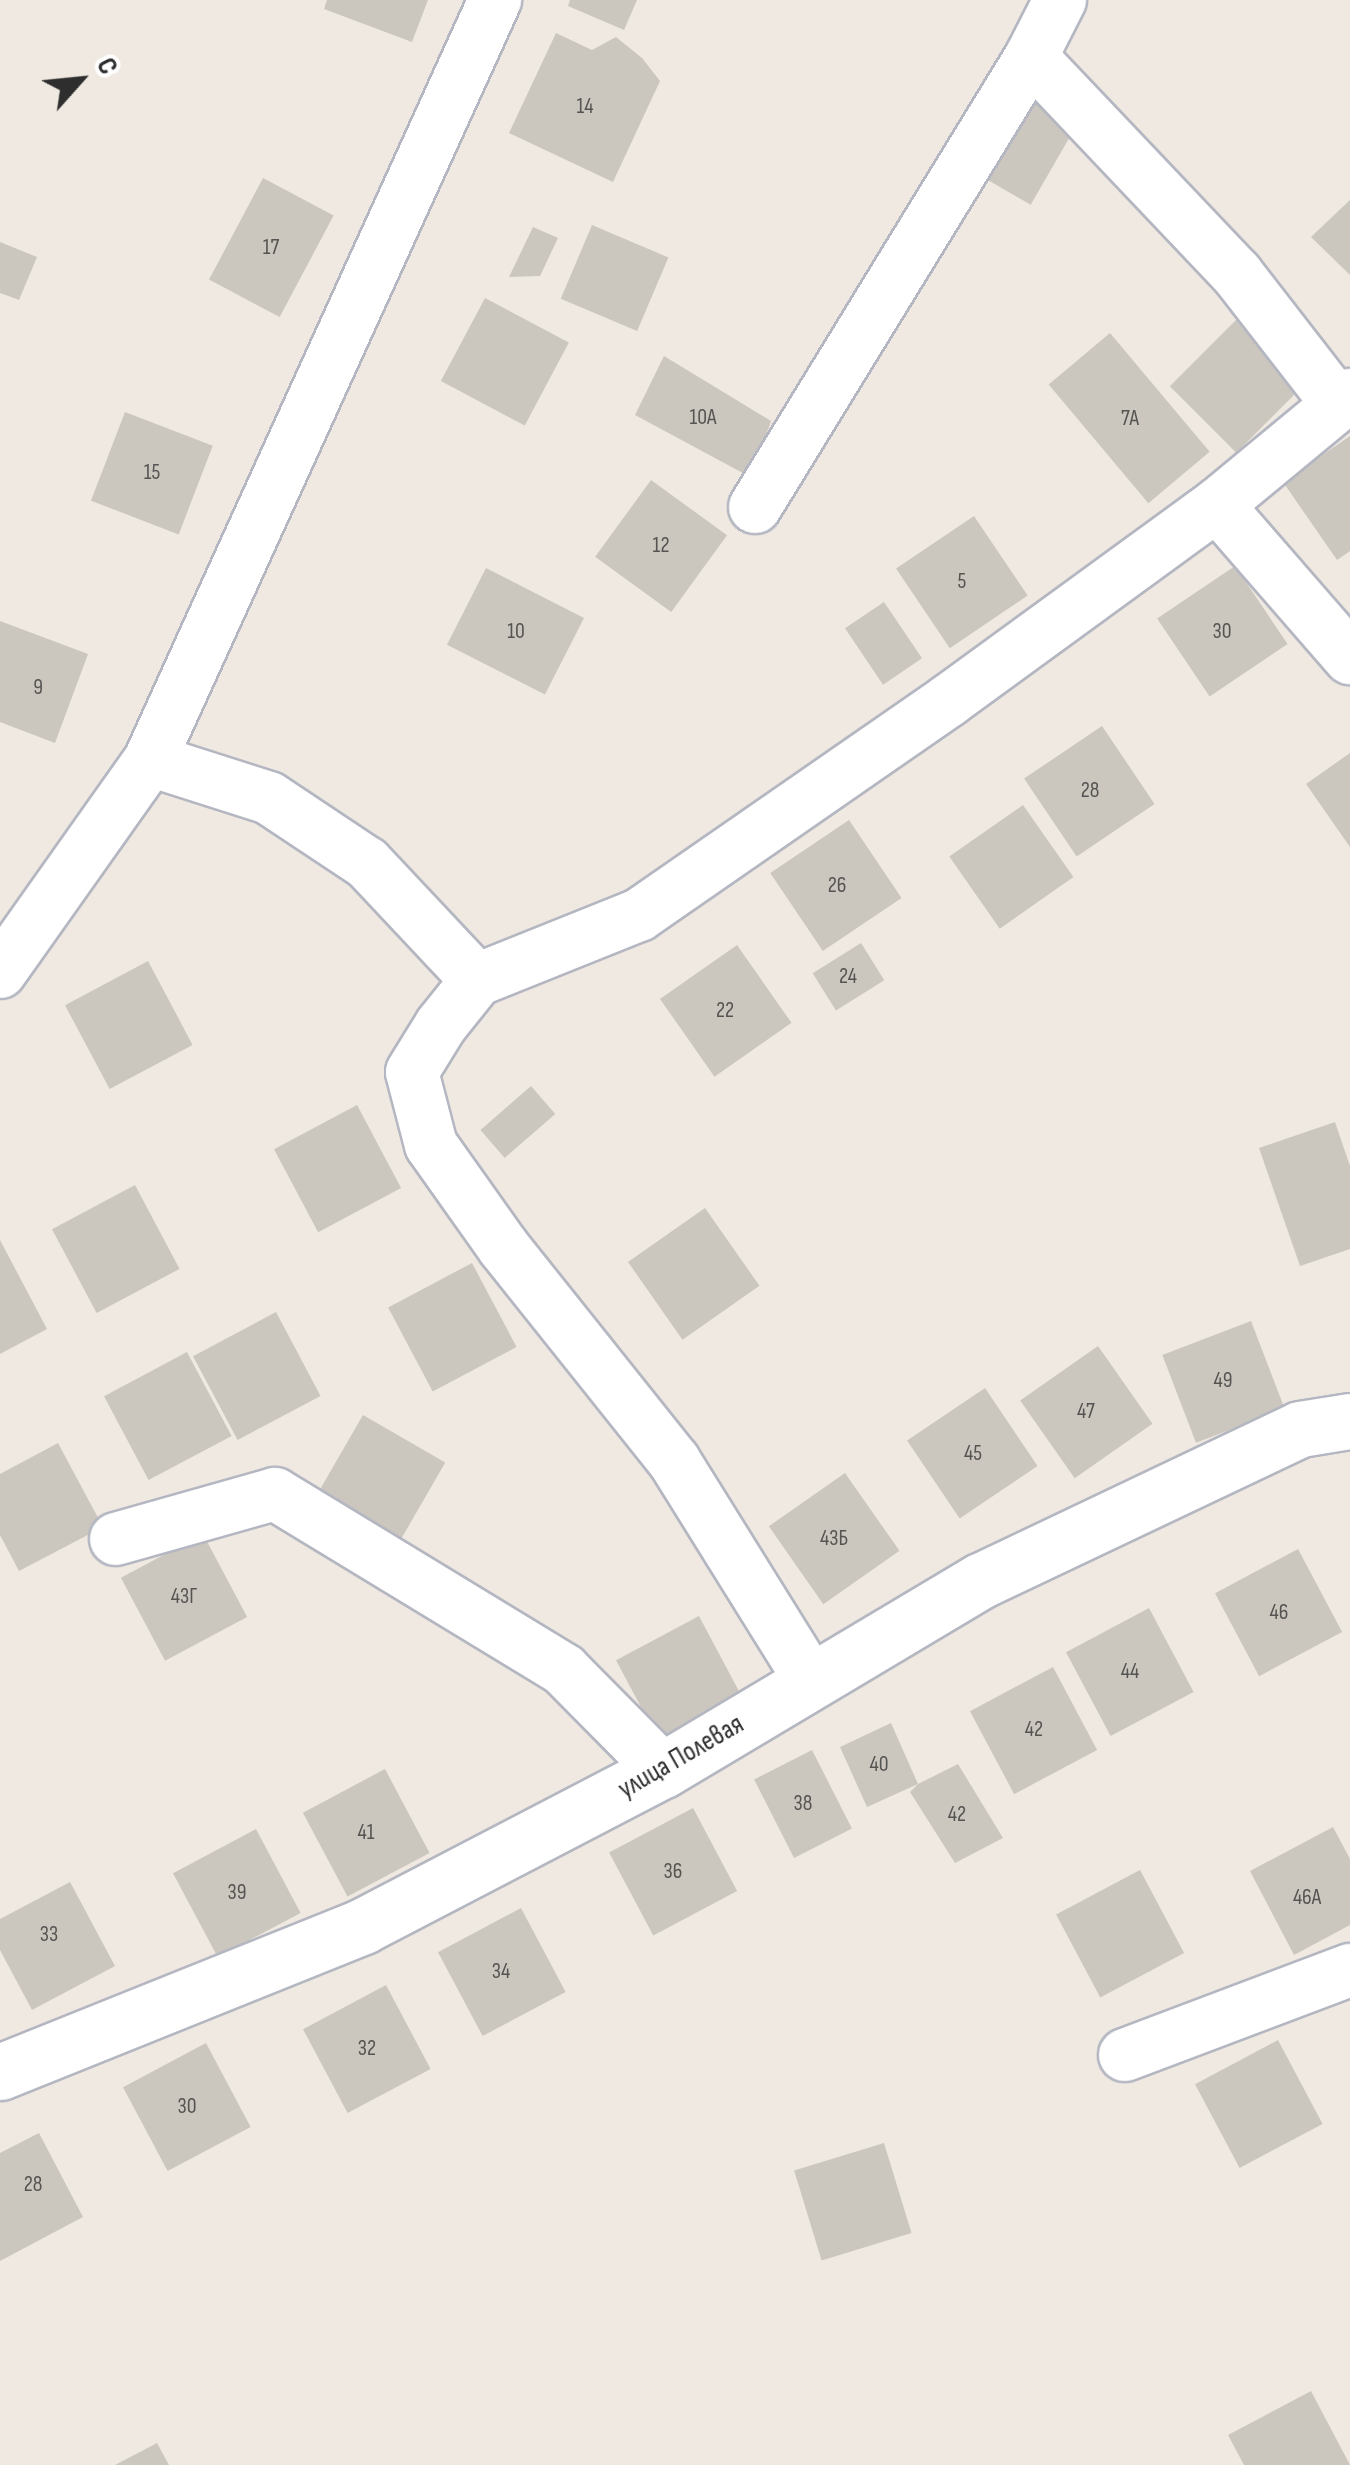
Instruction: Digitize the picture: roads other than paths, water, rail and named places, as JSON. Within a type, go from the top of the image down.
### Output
[{"type":"street","points":[[0,972],[150,760],[496,0]]},
{"type":"street","points":[[756,507],[1031,57],[1060,0]]},
{"type":"street","points":[[810,1682],[674,1461],[504,1248],[431,1145],[412,1072],[440,1025],[476,980],[639,915],[948,701],[1217,505],[1344,400],[1237,274],[1031,57]]},
{"type":"street","points":[[1217,505],[1350,658]]},
{"type":"street","points":[[150,760],[268,798],[351,852],[367,863],[476,980]]},
{"type":"street","name":"улица Полевая","points":[[0,2072],[363,1926],[662,1770],[980,1581],[1300,1429],[1350,1422]]},
{"type":"street","points":[[116,1539],[275,1494],[564,1670],[662,1770]]},
{"type":"street","points":[[1125,2055],[1350,1970]]}]
